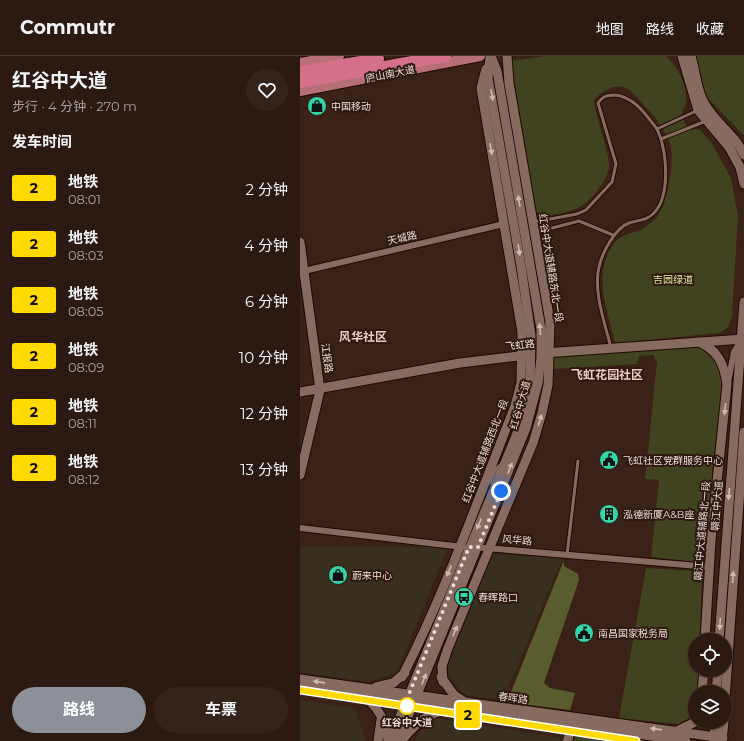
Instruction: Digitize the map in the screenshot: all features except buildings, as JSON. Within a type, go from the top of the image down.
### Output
[{"type":"highway","points":[[300,82],[340,65],[399,56]]},
{"type":"highway","points":[[302,63],[340,65],[444,56]]},
{"type":"main road","name":"庐山南大道","points":[[300,91],[480,56]]},
{"type":"street","name":"红谷中大道","points":[[474,547],[487,501],[507,456],[541,353],[531,333],[504,159],[488,78],[490,56]]},
{"type":"street","name":"红谷中大道","points":[[398,741],[412,698],[433,646],[526,428],[538,382],[541,353],[541,329],[497,71],[490,56]]},
{"type":"street","name":"红谷中大道辅路西北一段","points":[[402,677],[413,655],[459,546],[504,435],[515,406],[521,383],[522,332],[481,88],[490,56]]},
{"type":"street","name":"红谷中大道辅路东北一段","points":[[443,682],[442,666],[448,648],[533,443],[542,413],[548,385],[541,353],[550,322],[507,70],[507,56]]},
{"type":"street","points":[[682,56],[698,110],[728,147],[740,167],[744,184]]},
{"type":"street","points":[[692,56],[701,94],[707,108],[727,129],[741,148],[744,155]]},
{"type":"street","name":"天城路","points":[[304,271],[504,224]]},
{"type":"street","name":"江报路","points":[[300,242],[320,390],[300,475]]},
{"type":"street","name":"赣江中大道","points":[[720,633],[743,339],[744,302]]},
{"type":"street","points":[[727,384],[734,352],[743,339]]},
{"type":"street","name":"飞虹路","points":[[300,392],[320,390],[460,363],[521,355],[698,341],[743,339]]},
{"type":"street","name":"赣江中大道辅路北一段","points":[[698,341],[708,346],[718,355],[723,364],[727,384],[710,567],[706,633]]},
{"type":"street","name":"赣江中大道","points":[[726,685],[744,432]]},
{"type":"street","points":[[504,435],[507,456]]},
{"type":"street","name":"风华路","points":[[300,528],[459,546],[710,567]]},
{"type":"street","points":[[364,688],[393,683],[402,677],[433,646]]},
{"type":"street","points":[[433,646],[435,660],[443,682],[465,705]]},
{"type":"street","name":"春晖路","points":[[300,679],[364,688],[412,698]]},
{"type":"street","name":"春晖路","points":[[300,687],[412,698],[465,705],[676,737],[718,739]]},
{"type":"street","points":[[355,693],[372,703],[381,717],[389,741]]},
{"type":"street","name":"红谷中大道","points":[[389,741],[412,698]]},
{"type":"street","points":[[401,741],[422,720],[433,713],[465,705]]},
{"type":"street","points":[[378,741],[381,717]]},
{"type":"street","points":[[410,741],[422,720]]},
{"type":"street","points":[[567,741],[574,721]]},
{"type":"street","points":[[676,737],[688,726]]},
{"type":"street","points":[[716,729],[718,739]]},
{"type":"street","points":[[718,739],[722,729]]},
{"type":"street","name":"春晖路","points":[[676,737],[686,741]]},
{"type":"lane","points":[[523,224],[577,214],[586,210],[612,182],[616,164],[598,103],[601,98],[608,95],[622,95],[632,101],[657,130],[661,139],[666,167],[664,188],[660,204],[655,211],[646,218],[628,223],[613,235],[599,267],[598,296],[611,348]]},
{"type":"lane","points":[[657,130],[698,110]]},
{"type":"lane","points":[[661,139],[706,121]]},
{"type":"lane","points":[[577,214],[578,221]]},
{"type":"lane","points":[[525,234],[578,221],[613,235]]},
{"type":"lane","points":[[487,490],[496,470],[507,456]]},
{"type":"lane","points":[[568,555],[578,461]]},
{"type":"shaded area","points":[[300,547],[448,547],[397,672],[368,682],[300,672]]},
{"type":"shaded area","points":[[492,554],[563,558],[503,700],[465,695],[450,678],[447,667]]},
{"type":"shaded area","points":[[300,700],[355,708],[366,741],[300,741]]},
{"type":"shaded area","points":[[434,718],[563,738],[561,741],[415,741],[425,723]]},
{"type":"green space","name":"吉园绿道","points":[[546,56],[666,56],[676,67],[686,90],[685,105],[682,111],[685,124],[691,130],[699,129],[711,142],[731,178],[738,216],[732,317],[728,327],[720,333],[615,343],[603,290],[602,281],[605,262],[609,251],[619,238],[643,229],[659,214],[665,199],[670,178],[672,157],[671,148],[666,134],[658,122],[633,93],[623,87],[613,88],[603,92],[594,100],[609,162],[607,175],[593,196],[576,209],[537,217],[511,61]]},
{"type":"green space","points":[[695,56],[744,56],[744,136],[704,94]]},
{"type":"green space","points":[[698,346],[717,363],[722,383],[703,559],[697,562],[651,557],[659,480],[645,479],[657,363],[653,355],[639,356],[637,364],[554,369],[553,356]]},
{"type":"green space","points":[[564,560],[564,566],[578,574],[579,580],[544,683],[550,688],[575,693],[570,710],[507,702]]},
{"type":"green space","points":[[646,568],[694,571],[702,574],[700,633],[688,633],[688,677],[699,677],[698,685],[688,685],[688,719],[679,724],[619,718]]},
{"type":"green space","points":[[583,729],[650,741],[573,741]]},
{"type":"metro line","name":"2","points":[[300,690],[636,741]]},
{"type":"place","name":"中国移动","points":[[317,106]]},
{"type":"place","name":"飞虹社区党群服务中心","points":[[609,460]]},
{"type":"place","name":"泓德新厦A&B座","points":[[609,514]]},
{"type":"place","name":"蔚来中心","points":[[338,575]]},
{"type":"place","name":"春晖路口","points":[[464,597]]},
{"type":"place","name":"南昌国家税务局","points":[[584,633]]},
{"type":"place","name":"红谷中大道","points":[[407,706]]},
{"type":"district","name":"风华社区","points":[[363,336]]},
{"type":"district","name":"飞虹花园社区","points":[[607,374]]},
{"type":"route","points":[[407,706],[409,694],[469,547],[478,547],[501,491]]}]
